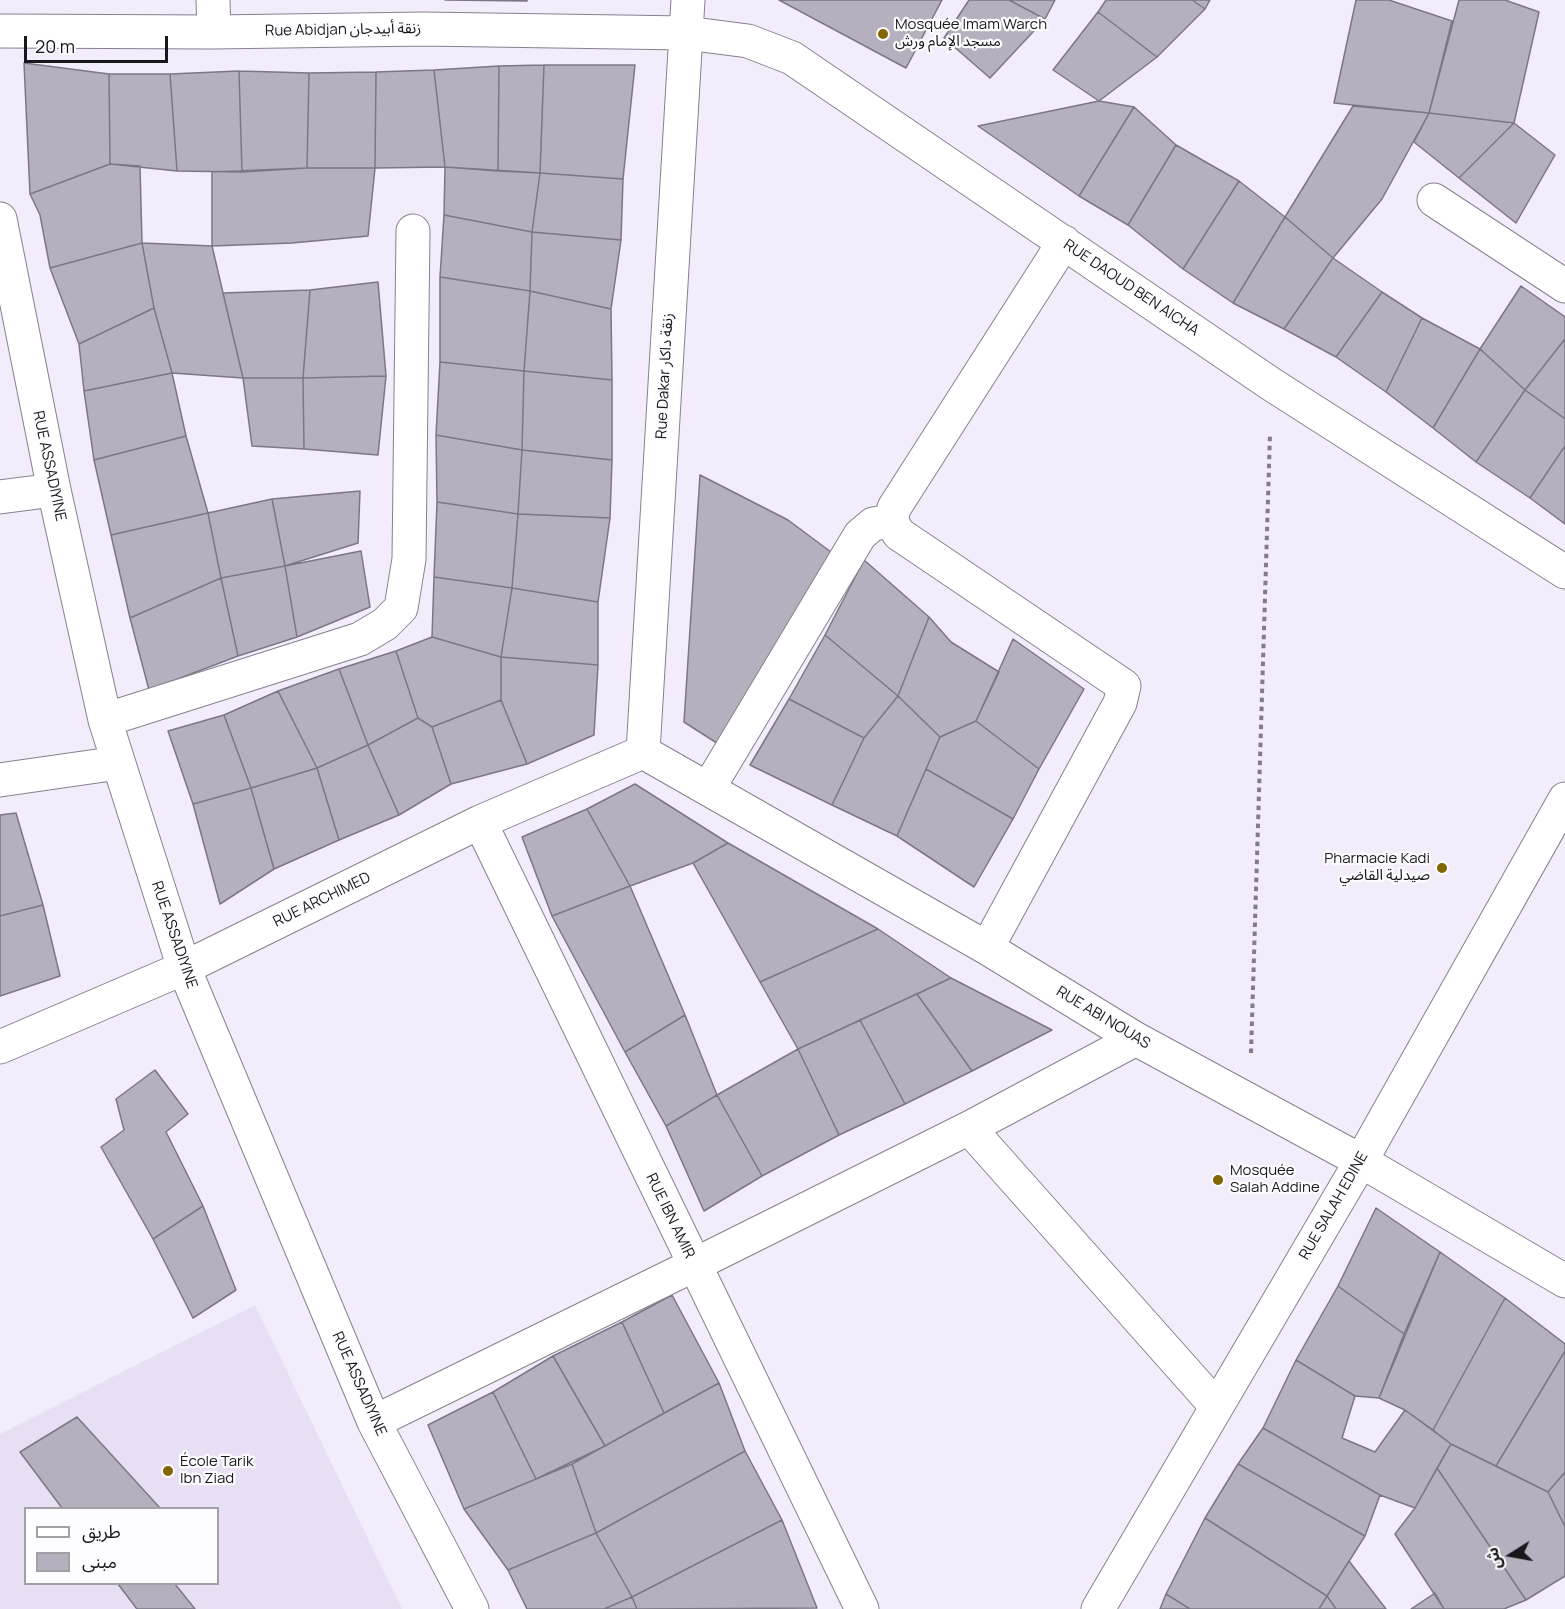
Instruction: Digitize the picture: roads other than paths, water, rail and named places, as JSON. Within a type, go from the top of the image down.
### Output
[{"type":"street","points":[[213,0],[214,32]]},
{"type":"street","name":"Rue Dakar زنقة داكار","points":[[643,752],[688,0]]},
{"type":"street","name":"Rue Abidjan زنقة أبيدجان","points":[[0,31],[214,32],[424,14],[686,33]]},
{"type":"street","name":"RUE DAOUD BEN AICHA","points":[[686,33],[748,41],[792,58],[1271,384],[1565,572]]},
{"type":"street","points":[[1434,200],[1565,286]]},
{"type":"street","name":"RUE ASSADIYINE","points":[[0,219],[4,268],[105,720],[184,969],[374,1422],[472,1609]]},
{"type":"street","points":[[105,720],[360,639],[386,624],[401,608],[409,559],[413,231]]},
{"type":"street","points":[[987,948],[1120,703],[1124,687],[900,534],[891,521],[894,508],[1064,242]]},
{"type":"street","points":[[0,497],[54,490]]},
{"type":"street","points":[[708,789],[860,535],[873,524],[891,521]]},
{"type":"street","name":"RUE ABI NOUAS","points":[[643,752],[987,948],[1136,1039],[1361,1161],[1565,1281]]},
{"type":"street","name":"RUE ARCHIMED","points":[[0,1047],[184,969],[480,822],[643,752]]},
{"type":"street","points":[[0,780],[118,763]]},
{"type":"street","name":"RUE SALAH EDINE","points":[[1098,1609],[1361,1161],[1565,799]]},
{"type":"street","name":"RUE IBN AMIR","points":[[480,822],[862,1609]]},
{"type":"street","points":[[374,1422],[969,1128],[1136,1039]]},
{"type":"street","points":[[969,1128],[1216,1406]]},
{"type":"place","name":"Mosquée Imam Warch مسجد الإمام ورش","points":[[883,34]]},
{"type":"place","name":"Pharmacie Kadi صيدلية القاضي","points":[[1442,868]]},
{"type":"place","name":"Mosquée Salah Addine","points":[[1218,1180]]},
{"type":"place","name":"École Tarik Ibn Ziad","points":[[168,1471]]}]
